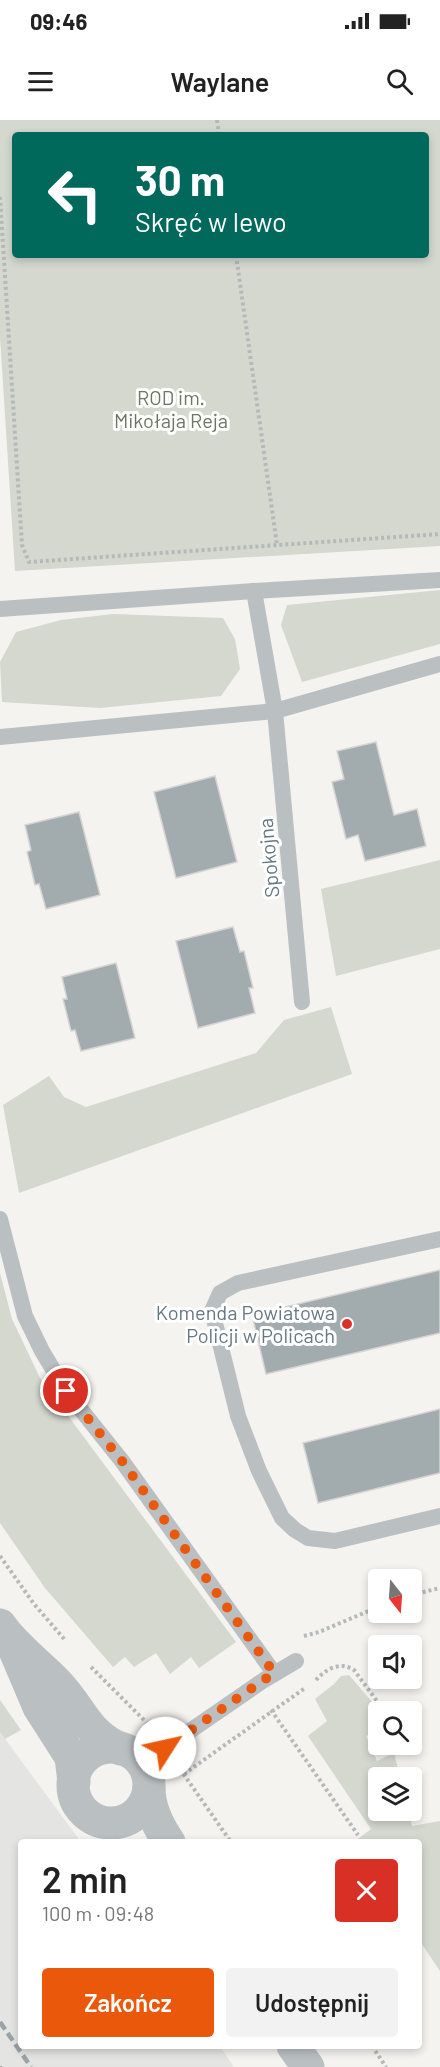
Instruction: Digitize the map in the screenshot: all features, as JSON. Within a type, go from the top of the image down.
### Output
[{"type":"street","points":[[6,1633],[59,1685],[94,1732],[138,1767],[152,1810],[167,1839]]},
{"type":"street","points":[[6,1633],[39,1707],[71,1757],[77,1801],[95,1820],[115,1828],[128,1839]]},
{"type":"street","points":[[74,1782],[77,1769],[90,1754],[108,1748],[138,1767]]},
{"type":"street","points":[[95,1820],[115,1823],[128,1820],[142,1807],[138,1767]]},
{"type":"street","points":[[295,2049],[308,2067]]},
{"type":"lane","points":[[0,609],[440,580]]},
{"type":"lane","name":"Spokojna","points":[[254,591],[275,711],[302,1002]]},
{"type":"lane","points":[[0,737],[275,711],[440,664]]},
{"type":"lane","points":[[0,1219],[25,1316],[42,1351],[66,1391],[122,1461],[274,1673]]},
{"type":"lane","points":[[440,1239],[238,1283],[220,1293],[212,1311],[238,1416],[259,1472],[282,1518],[295,1530],[308,1538],[335,1541],[440,1516]]},
{"type":"lane","points":[[138,1767],[254,1686],[296,1661]]},
{"type":"path","points":[[0,197],[22,545],[29,562],[440,534]]},
{"type":"path","points":[[236,258],[278,545]]},
{"type":"path","points":[[0,1556],[26,1593]]},
{"type":"path","points":[[422,1592],[440,1588]]},
{"type":"path","points":[[184,1774],[316,1681],[322,1674],[341,1665],[354,1670],[377,1701]]},
{"type":"path","points":[[254,1686],[358,1835]]},
{"type":"path","points":[[374,2049],[386,2067]]},
{"type":"shaded area","points":[[0,1732],[79,1839],[18,1839],[18,2049],[222,2049],[234,2067],[0,2067]]},
{"type":"green space","name":"ROD im. Mikołaja Reja","points":[[0,120],[440,120],[440,546],[15,571],[0,337]]},
{"type":"green space","points":[[440,590],[440,644],[302,682],[281,625],[287,605]]},
{"type":"green space","points":[[113,614],[223,618],[235,639],[240,669],[221,696],[100,708],[2,702],[0,662],[16,632],[61,620]]},
{"type":"green space","points":[[440,860],[440,949],[336,976],[321,889]]},
{"type":"green space","points":[[331,1007],[352,1074],[19,1193],[3,1105],[49,1076],[64,1097],[86,1107],[256,1053],[284,1020]]},
{"type":"green space","points":[[0,1273],[12,1319],[40,1378],[236,1642],[199,1668],[191,1657],[170,1674],[156,1653],[134,1667],[125,1657],[113,1667],[45,1588],[0,1523]]},
{"type":"green space","points":[[349,1675],[371,1701],[368,1701],[368,1735],[366,1736],[368,1755],[374,1755],[377,1761],[394,1755],[398,1767],[368,1767],[368,1821],[411,1821],[412,1826],[440,1821],[440,1971],[422,1944],[422,1839],[358,1839],[371,1829],[308,1736],[327,1721],[315,1699],[341,1676]]},
{"type":"green space","points":[[0,1700],[21,1730],[5,1739],[0,1732]]},
{"type":"building","points":[[376,742],[394,815],[417,809],[426,846],[365,861],[358,835],[346,839],[332,782],[344,779],[337,751]]},
{"type":"building","points":[[215,776],[237,862],[176,878],[154,792]]},
{"type":"building","points":[[79,812],[100,895],[46,909],[39,884],[35,885],[27,852],[31,850],[25,825]]},
{"type":"building","points":[[233,927],[240,952],[244,951],[253,988],[249,988],[255,1013],[198,1028],[176,941]]},
{"type":"building","points":[[116,963],[135,1038],[81,1051],[75,1030],[71,1031],[63,999],[67,999],[62,977]]},
{"type":"building","name":"Komenda Powiatowa Policji w Policach","points":[[440,1270],[440,1333],[266,1374],[252,1315]]},
{"type":"building","points":[[440,1409],[440,1473],[318,1503],[303,1443]]},
{"type":"railway","points":[[0,2022],[18,2048]]},
{"type":"railway","points":[[19,2049],[31,2067]]},
{"type":"place","name":"Komenda Powiatowa Policji w Policach","points":[[347,1324]]},
{"type":"route","points":[[66,1391],[122,1461],[274,1673],[165,1748]]}]
